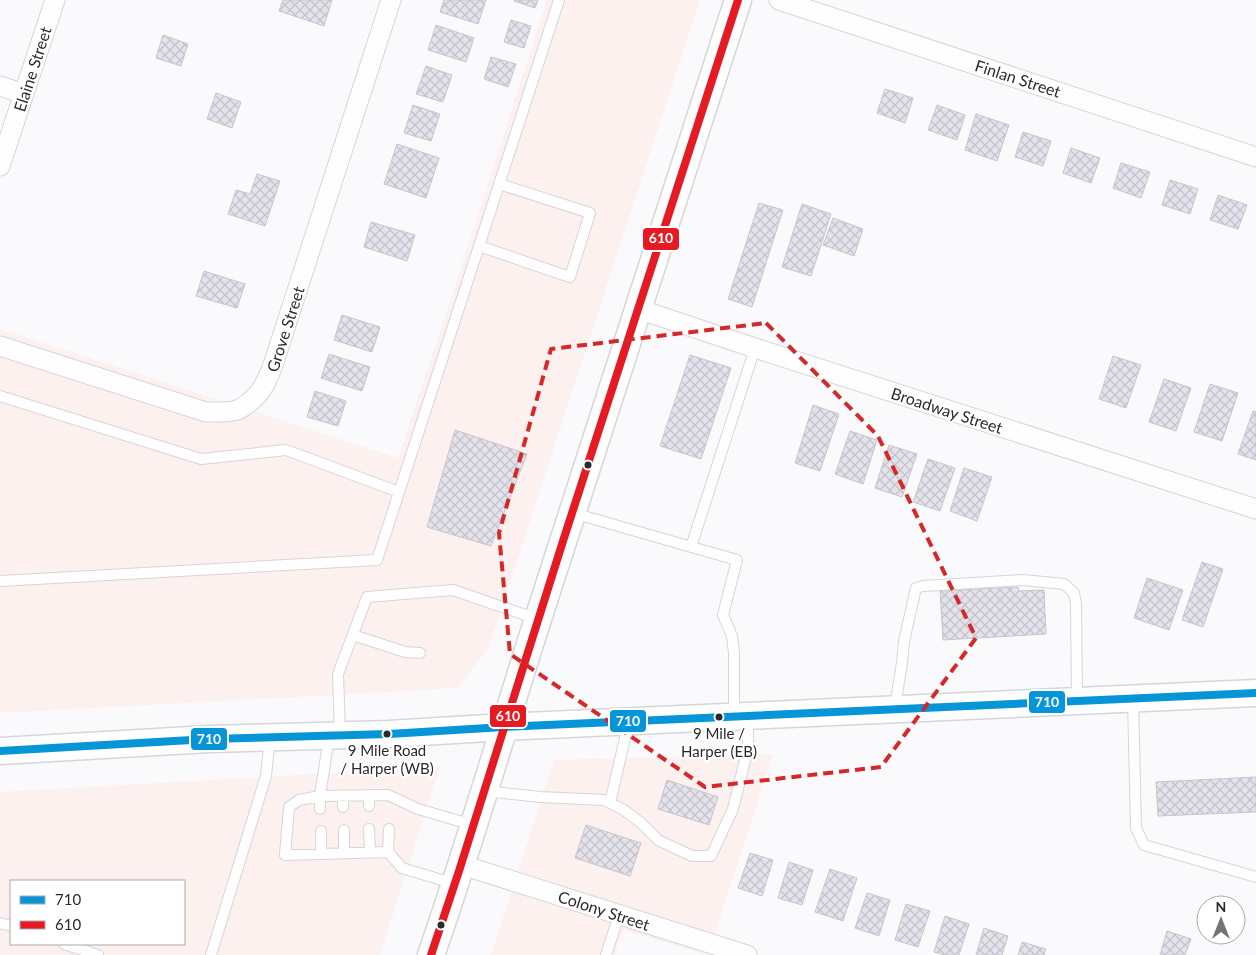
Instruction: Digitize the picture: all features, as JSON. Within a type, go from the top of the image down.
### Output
[{"type":"main road","points":[[431,955],[459,874],[538,619],[738,0]]},
{"type":"main road","points":[[0,751],[209,739],[389,734],[1256,692]]},
{"type":"street","name":"Elaine Street","points":[[0,166],[55,0]]},
{"type":"street","name":"Grove Street","points":[[0,346],[206,412],[239,410],[254,399],[268,380],[391,0]]},
{"type":"street","name":"Finlan Street","points":[[779,0],[1256,156]]},
{"type":"street","points":[[0,86],[24,94]]},
{"type":"street","name":"Broadway Street","points":[[638,309],[1256,509]]},
{"type":"street","name":"Colony Street","points":[[459,874],[619,915],[747,955]]},
{"type":"lane","points":[[0,581],[377,560],[559,0]]},
{"type":"lane","points":[[479,246],[570,277],[590,213],[499,184]]},
{"type":"lane","points":[[691,546],[755,348]]},
{"type":"lane","points":[[0,396],[201,460],[286,450],[399,492]]},
{"type":"lane","points":[[485,791],[540,797],[604,800],[624,810],[658,840],[692,856],[711,856],[733,809],[748,748],[741,716],[732,636],[723,615],[737,560],[572,513]]},
{"type":"lane","points":[[895,708],[904,641],[916,588],[922,586],[1023,580],[1064,584],[1074,592],[1076,604],[1077,700]]},
{"type":"lane","points":[[320,808],[320,796],[334,735],[338,674],[367,597],[453,590],[538,619]]},
{"type":"lane","points":[[353,635],[405,652],[420,654]]},
{"type":"lane","points":[[1133,698],[1136,828],[1144,845],[1256,877]]},
{"type":"lane","points":[[610,803],[629,721]]},
{"type":"lane","points":[[210,955],[266,776],[270,737]]},
{"type":"lane","points":[[388,852],[285,855],[289,807],[299,800],[320,796],[343,801],[388,800],[474,826]]},
{"type":"lane","points":[[369,829],[370,852]]},
{"type":"lane","points":[[344,830],[344,853]]},
{"type":"lane","points":[[389,830],[388,852],[402,868],[459,874]]},
{"type":"lane","points":[[321,831],[321,854]]},
{"type":"lane","points":[[606,955],[619,915]]},
{"type":"lane","points":[[67,945],[98,955]]},
{"type":"highlighted area","points":[[766,323],[878,436],[976,638],[881,767],[705,787],[510,654],[499,533],[551,349]]},
{"type":"shaded area","points":[[547,0],[700,0],[489,647],[458,688],[0,713],[0,329],[398,458]]},
{"type":"shaded area","points":[[773,754],[708,955],[623,930],[615,955],[491,955],[554,760]]},
{"type":"shaded area","points":[[440,767],[380,955],[0,955],[0,792]]},
{"type":"building","points":[[283,0],[332,0],[324,26],[279,11]]},
{"type":"building","points":[[444,0],[486,0],[478,24],[440,12]]},
{"type":"building","points":[[514,0],[538,0],[535,8]]},
{"type":"building","points":[[511,20],[531,26],[524,48],[504,42]]},
{"type":"building","points":[[436,25],[474,38],[466,62],[428,50]]},
{"type":"building","points":[[163,35],[188,44],[181,66],[156,58]]},
{"type":"building","points":[[491,57],[516,64],[508,87],[484,79]]},
{"type":"building","points":[[426,66],[452,75],[443,102],[416,94]]},
{"type":"building","points":[[885,89],[913,98],[905,123],[877,113]]},
{"type":"building","points":[[216,93],[241,102],[232,128],[207,119]]},
{"type":"building","points":[[413,105],[440,114],[431,141],[404,133]]},
{"type":"building","points":[[937,105],[965,115],[957,140],[928,130]]},
{"type":"building","points":[[976,114],[1009,125],[997,161],[965,150]]},
{"type":"building","points":[[1023,132],[1051,141],[1043,166],[1015,157]]},
{"type":"building","points":[[397,144],[439,158],[426,198],[384,184]]},
{"type":"building","points":[[1071,148],[1100,158],[1091,183],[1063,173]]},
{"type":"building","points":[[1121,163],[1150,172],[1141,198],[1113,188]]},
{"type":"building","points":[[257,174],[280,181],[265,226],[228,214],[236,190],[250,194]]},
{"type":"building","points":[[1170,180],[1198,189],[1190,214],[1162,205]]},
{"type":"building","points":[[1218,195],[1247,205],[1238,229],[1210,220]]},
{"type":"building","points":[[759,203],[783,210],[752,307],[728,299]]},
{"type":"building","points":[[802,204],[831,214],[811,276],[782,267]]},
{"type":"building","points":[[833,218],[863,229],[854,256],[823,245]]},
{"type":"building","points":[[371,222],[415,235],[407,261],[364,247]]},
{"type":"building","points":[[204,271],[245,284],[237,308],[196,296]]},
{"type":"building","points":[[342,315],[380,327],[372,352],[334,340]]},
{"type":"building","points":[[329,354],[370,367],[362,391],[321,378]]},
{"type":"building","points":[[690,355],[731,368],[701,459],[660,446]]},
{"type":"building","points":[[1113,356],[1141,365],[1126,408],[1099,399]]},
{"type":"building","points":[[1164,379],[1191,388],[1176,431],[1149,422]]},
{"type":"building","points":[[1210,384],[1238,393],[1222,441],[1194,432]]},
{"type":"building","points":[[315,391],[346,401],[338,426],[307,417]]},
{"type":"building","points":[[813,405],[839,414],[820,471],[795,463]]},
{"type":"building","points":[[1253,411],[1256,412],[1256,460],[1238,454]]},
{"type":"building","points":[[455,430],[527,454],[491,546],[427,527]]},
{"type":"building","points":[[850,431],[877,440],[863,484],[835,474]]},
{"type":"building","points":[[889,445],[917,454],[902,497],[875,488]]},
{"type":"building","points":[[928,459],[955,468],[940,511],[913,502]]},
{"type":"building","points":[[964,468],[992,477],[977,521],[950,511]]},
{"type":"building","points":[[1202,562],[1223,569],[1203,627],[1182,620]]},
{"type":"building","points":[[1147,578],[1183,590],[1169,630],[1134,618]]},
{"type":"building","points":[[1018,587],[1019,591],[1044,590],[1046,634],[943,640],[940,591]]},
{"type":"building","points":[[1256,777],[1256,812],[1158,816],[1156,782]]},
{"type":"building","points":[[667,780],[718,797],[709,825],[658,809]]},
{"type":"building","points":[[586,825],[641,843],[630,876],[575,858]]},
{"type":"building","points":[[750,853],[773,860],[762,896],[738,888]]},
{"type":"building","points":[[789,862],[813,870],[802,905],[778,898]]},
{"type":"building","points":[[830,869],[857,878],[843,921],[815,912]]},
{"type":"building","points":[[867,893],[890,900],[879,936],[855,928]]},
{"type":"building","points":[[906,904],[930,911],[918,947],[895,940]]},
{"type":"building","points":[[945,916],[969,924],[959,955],[945,955],[934,952]]},
{"type":"building","points":[[984,928],[1008,936],[1002,955],[976,955]]},
{"type":"building","points":[[1167,931],[1191,939],[1185,955],[1160,955]]},
{"type":"building","points":[[1022,942],[1046,949],[1044,955],[1018,955]]},
{"type":"transit line","name":"610","points":[[431,955],[738,0]]},
{"type":"transit line","name":"710","points":[[0,751],[209,739],[389,734],[504,727],[1256,693]]},
{"type":"place","name":"9 Mile / Harper (EB)","points":[[719,717]]},
{"type":"place","name":"9 Mile Road / Harper (WB)","points":[[387,734]]}]
